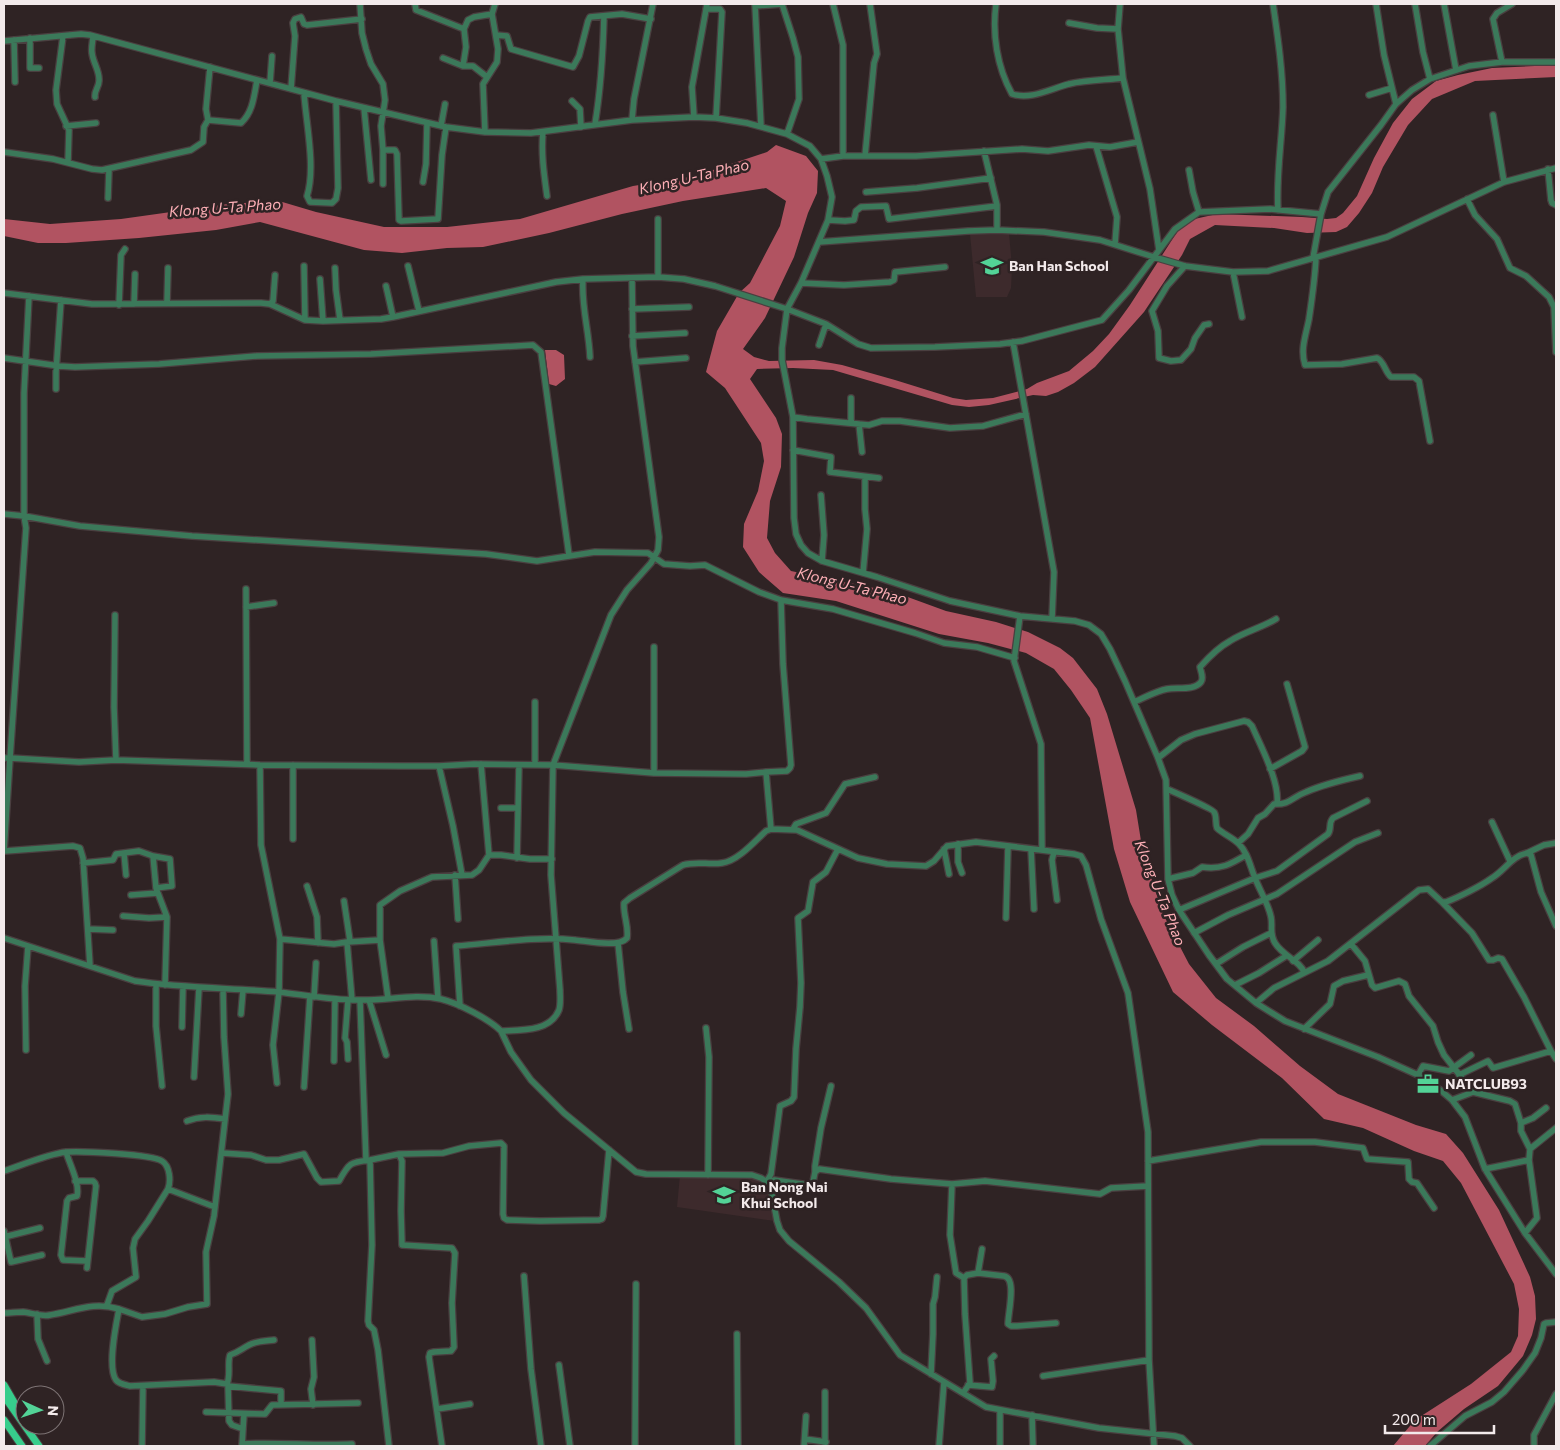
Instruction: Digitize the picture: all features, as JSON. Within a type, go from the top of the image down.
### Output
[{"type":"main road","points":[[4,1385],[15,1404]]},
{"type":"main road","points":[[4,1396],[39,1446]]},
{"type":"main road","points":[[4,1420],[21,1446]]},
{"type":"main road","points":[[4,1425],[21,1446]]},
{"type":"main road","points":[[33,1435],[39,1446]]},
{"type":"street","points":[[360,4],[362,33],[366,49],[371,64],[383,84],[384,100],[381,126],[383,184]]},
{"type":"street","points":[[415,4],[416,10],[464,28]]},
{"type":"street","points":[[486,132],[483,84],[497,62],[498,49],[492,14],[495,4]]},
{"type":"street","points":[[632,120],[637,83],[653,4]]},
{"type":"street","points":[[760,126],[755,5],[782,4],[794,38],[798,57],[799,99],[787,134]]},
{"type":"street","points":[[833,4],[843,45],[843,156]]},
{"type":"street","points":[[866,156],[874,63],[877,54],[870,4]]},
{"type":"street","points":[[996,4],[996,51],[1007,85],[1012,94],[1019,96],[1028,95],[1069,84],[1123,78]]},
{"type":"street","points":[[1120,4],[1118,28],[1123,78],[1150,190],[1159,250]]},
{"type":"street","points":[[1273,4],[1282,73],[1283,107],[1277,188],[1278,210]]},
{"type":"street","points":[[1376,4],[1384,55],[1396,104]]},
{"type":"street","points":[[1415,4],[1423,52],[1430,79]]},
{"type":"street","points":[[1444,4],[1456,70]]},
{"type":"street","points":[[1502,62],[1493,19],[1497,13],[1512,4]]},
{"type":"street","points":[[694,117],[692,87],[707,6],[720,9],[722,12],[716,118]]},
{"type":"street","points":[[463,66],[466,44],[464,28],[468,20],[492,14]]},
{"type":"street","points":[[496,35],[507,36],[511,49],[574,67],[590,17],[622,14],[650,18]]},
{"type":"street","points":[[595,124],[602,73],[604,16]]},
{"type":"street","points":[[291,89],[295,36],[293,23],[295,19],[301,17],[304,24],[307,25],[362,19]]},
{"type":"street","points":[[1069,23],[1097,28],[1118,28]]},
{"type":"street","points":[[4,41],[81,34],[93,36],[304,93],[444,127],[486,132],[543,132],[632,120],[694,117],[716,118],[760,126],[787,134],[810,146],[821,159],[832,197],[828,220],[801,283],[787,309],[782,348],[783,369],[793,417],[794,518],[796,534],[801,545],[808,553],[822,561],[950,601],[1019,620],[1052,619],[1075,621],[1089,625],[1101,634],[1110,649],[1134,702],[1166,780],[1168,879],[1172,895],[1179,910],[1216,964],[1227,979],[1256,1003],[1285,1021],[1378,1057],[1418,1075],[1439,1088],[1452,1100],[1465,1117],[1485,1169],[1525,1233],[1556,1274]]},
{"type":"street","points":[[63,36],[56,90],[57,104],[69,130],[68,162]]},
{"type":"street","points":[[93,36],[92,52],[100,82],[95,92],[95,97]]},
{"type":"street","points":[[30,38],[30,68],[39,68]]},
{"type":"street","points":[[14,40],[15,82]]},
{"type":"street","points":[[270,84],[272,56]]},
{"type":"street","points":[[443,58],[463,66],[474,66],[487,77]]},
{"type":"street","points":[[1430,441],[1419,381],[1414,377],[1391,377],[1377,358],[1342,364],[1305,365],[1302,345],[1308,328],[1315,281],[1316,238],[1328,192],[1396,104],[1412,90],[1430,79],[1469,66],[1502,62],[1556,62]]},
{"type":"street","points":[[4,152],[68,162],[92,170],[109,170],[138,161],[192,150],[203,142],[204,127],[208,120],[206,109],[210,67]]},
{"type":"street","points":[[208,120],[240,123],[243,121],[252,107],[257,80]]},
{"type":"street","points":[[1369,95],[1392,88]]},
{"type":"street","points":[[304,93],[309,145],[310,185],[307,196],[310,202],[332,202],[336,200],[338,188],[336,101]]},
{"type":"street","points":[[572,101],[580,109],[581,127]]},
{"type":"street","points":[[383,150],[395,150],[397,154],[399,220],[438,219],[445,104]]},
{"type":"street","points":[[364,108],[371,180]]},
{"type":"street","points":[[1493,115],[1504,182]]},
{"type":"street","points":[[66,126],[96,123]]},
{"type":"street","points":[[423,182],[426,164],[427,123]]},
{"type":"street","points":[[543,132],[543,165],[547,196]]},
{"type":"street","points":[[821,159],[843,156],[916,156],[1022,149],[1048,151],[1089,145],[1110,147],[1138,142]]},
{"type":"street","points":[[1096,146],[1117,217],[1115,244]]},
{"type":"street","points":[[984,151],[997,206],[998,230]]},
{"type":"street","points":[[819,242],[960,231],[1044,232],[1100,240],[1185,266],[1232,272],[1268,271],[1387,238],[1467,198],[1504,182],[1556,168]]},
{"type":"street","points":[[1548,169],[1551,200],[1556,206]]},
{"type":"street","points":[[108,198],[109,170]]},
{"type":"street","points":[[1190,170],[1193,192],[1199,212]]},
{"type":"street","points":[[866,192],[917,188],[991,178]]},
{"type":"street","points":[[1467,198],[1475,215],[1496,239],[1510,268],[1526,276],[1552,300],[1554,306],[1556,352]]},
{"type":"street","points":[[828,220],[854,220],[856,211],[861,207],[886,206],[890,219],[997,206]]},
{"type":"street","points":[[4,293],[92,304],[261,303],[270,304],[305,320],[323,322],[381,319],[533,286],[583,279],[658,277],[684,279],[739,293],[787,309],[826,324],[858,344],[871,348],[935,347],[1013,342],[1102,320],[1129,290],[1175,229],[1199,212],[1278,210],[1321,214]]},
{"type":"street","points":[[658,219],[658,277]]},
{"type":"street","points":[[119,305],[121,255],[125,249]]},
{"type":"street","points":[[304,266],[305,320]]},
{"type":"street","points":[[408,266],[419,311]]},
{"type":"street","points":[[1185,266],[1167,286],[1152,311],[1158,331],[1159,358],[1171,361],[1181,360],[1191,349],[1195,338],[1204,325],[1209,324]]},
{"type":"street","points":[[801,283],[844,285],[890,282],[894,280],[895,272],[944,267]]},
{"type":"street","points":[[167,303],[168,268]]},
{"type":"street","points":[[335,268],[340,320]]},
{"type":"street","points":[[1232,272],[1242,317]]},
{"type":"street","points":[[134,304],[135,274]]},
{"type":"street","points":[[270,304],[273,301],[275,275]]},
{"type":"street","points":[[501,1031],[542,1027],[553,1019],[560,1008],[551,875],[553,765],[611,615],[627,590],[651,563],[658,550],[659,537],[632,336],[632,278]]},
{"type":"street","points":[[320,279],[323,322]]},
{"type":"street","points":[[583,279],[583,304],[589,336],[590,358]]},
{"type":"street","points":[[386,286],[393,317]]},
{"type":"street","points":[[30,296],[26,361],[24,516],[26,528],[7,758],[4,851],[73,846],[80,848],[83,863],[90,966]]},
{"type":"street","points":[[56,388],[61,300]]},
{"type":"street","points":[[632,308],[689,307]]},
{"type":"street","points":[[819,345],[826,324]]},
{"type":"street","points":[[632,336],[685,333]]},
{"type":"street","points":[[1013,342],[1054,572],[1052,619]]},
{"type":"street","points":[[4,358],[75,367],[159,364],[257,356],[371,354],[533,345],[542,352],[569,555]]},
{"type":"street","points":[[635,362],[686,358]]},
{"type":"street","points":[[851,398],[851,423]]},
{"type":"street","points":[[793,417],[869,425],[882,421],[950,428],[983,426],[1026,414]]},
{"type":"street","points":[[859,424],[862,452]]},
{"type":"street","points":[[793,450],[831,457],[830,472],[880,478]]},
{"type":"street","points":[[863,573],[867,528],[865,477]]},
{"type":"street","points":[[821,495],[824,535],[822,561]]},
{"type":"street","points":[[4,514],[89,527],[192,536],[476,553],[532,560],[595,552],[648,553],[664,564],[705,565],[759,592],[781,600],[833,609],[907,630],[944,643],[977,647],[1015,657]]},
{"type":"street","points":[[246,589],[247,764]]},
{"type":"street","points":[[7,758],[79,762],[116,760],[260,765],[553,765],[654,772],[746,774],[787,771],[790,765],[782,664],[781,600]]},
{"type":"street","points":[[246,607],[274,603]]},
{"type":"street","points":[[115,615],[114,707],[116,760]]},
{"type":"street","points":[[1134,702],[1166,689],[1186,689],[1200,684],[1203,676],[1200,667],[1217,650],[1230,641],[1276,619]]},
{"type":"street","points":[[1019,620],[1015,657],[1018,674],[1041,744],[1042,850]]},
{"type":"street","points":[[654,647],[654,772]]},
{"type":"street","points":[[1270,769],[1302,751],[1305,747],[1287,684]]},
{"type":"street","points":[[535,702],[535,765]]},
{"type":"street","points":[[1158,758],[1181,740],[1195,734],[1244,721],[1248,722],[1252,726],[1270,769],[1277,791],[1277,804]]},
{"type":"street","points":[[388,998],[380,940],[380,905],[400,891],[432,877],[472,875],[479,870],[489,855],[481,764]]},
{"type":"street","points":[[260,765],[261,845],[280,939],[279,992],[272,1044],[277,1083]]},
{"type":"street","points":[[293,765],[293,839]]},
{"type":"street","points":[[517,858],[519,765]]},
{"type":"street","points":[[439,766],[453,826],[459,875],[458,919]]},
{"type":"street","points":[[766,772],[771,829]]},
{"type":"street","points":[[1238,843],[1248,834],[1258,818],[1265,814],[1274,804],[1285,804],[1307,791],[1360,776]]},
{"type":"street","points":[[793,829],[796,824],[826,813],[844,784],[875,777]]},
{"type":"street","points":[[1167,789],[1191,801],[1211,808],[1214,812],[1217,828],[1238,843],[1251,864],[1271,918],[1271,933],[1275,942],[1286,956],[1302,966],[1304,972]]},
{"type":"street","points":[[1179,910],[1255,878],[1277,871],[1328,834],[1332,818],[1367,801]]},
{"type":"street","points":[[501,808],[518,808]]},
{"type":"street","points":[[1492,822],[1510,861]]},
{"type":"street","points":[[460,1006],[456,946],[556,938],[618,943],[625,941],[628,928],[623,910],[624,903],[630,898],[683,865],[690,863],[722,863],[733,860],[766,831],[771,829],[793,829],[858,858],[887,864],[926,866],[934,861],[947,846],[976,842],[1081,856],[1086,865],[1101,919],[1128,993],[1148,1132],[1149,1360],[1154,1446]]},
{"type":"street","points":[[1194,933],[1228,915],[1277,894],[1355,842],[1378,833]]},
{"type":"street","points":[[1442,902],[1452,899],[1493,878],[1510,861],[1544,845],[1556,843]]},
{"type":"street","points":[[958,844],[958,862],[962,873]]},
{"type":"street","points":[[1006,918],[1008,846]]},
{"type":"street","points":[[838,849],[826,872],[813,882],[808,911],[798,918],[801,983],[794,1097],[791,1101],[785,1102],[780,1106],[771,1174],[768,1182],[780,1230],[807,1258],[839,1282],[866,1308],[900,1355],[986,1407],[1099,1428],[1182,1438],[1190,1446]]},
{"type":"street","points":[[944,849],[950,874]]},
{"type":"street","points":[[1031,849],[1034,909]]},
{"type":"street","points":[[83,863],[113,860],[116,854],[139,851],[170,859],[172,886],[157,891],[131,895]]},
{"type":"street","points":[[1054,852],[1052,860],[1057,900]]},
{"type":"street","points":[[124,853],[126,875]]},
{"type":"street","points":[[1528,853],[1531,855],[1541,892],[1556,926]]},
{"type":"street","points":[[489,855],[552,859]]},
{"type":"street","points":[[1168,879],[1193,873],[1202,867],[1220,868],[1246,855]]},
{"type":"street","points":[[153,856],[157,891],[167,917],[165,985]]},
{"type":"street","points":[[307,886],[317,917],[318,943]]},
{"type":"street","points":[[1256,1003],[1274,988],[1328,961],[1419,890],[1428,889],[1472,933],[1489,960],[1502,959],[1524,996],[1556,1059]]},
{"type":"street","points":[[344,901],[348,942],[350,1000],[344,1038],[347,1042],[348,1059]]},
{"type":"street","points":[[123,916],[167,917]]},
{"type":"street","points":[[88,929],[113,930]]},
{"type":"street","points":[[1216,964],[1243,947],[1271,933]]},
{"type":"street","points":[[4,938],[135,981],[223,990],[279,992],[350,1000],[427,997],[438,998],[460,1006],[495,1025],[501,1031],[511,1052],[531,1080],[564,1113],[636,1172],[752,1175],[768,1182],[774,1180],[809,1185],[813,1182],[821,1128],[831,1086]]},
{"type":"street","points":[[280,939],[334,944],[380,940]]},
{"type":"street","points":[[1293,960],[1318,940]]},
{"type":"street","points":[[434,941],[438,998]]},
{"type":"street","points":[[618,943],[622,992],[629,1029]]},
{"type":"street","points":[[1351,944],[1365,961],[1368,975],[1375,988],[1399,982],[1406,984],[1409,996],[1433,1026],[1444,1055],[1473,1092],[1510,1101],[1515,1104],[1521,1123],[1521,1131],[1530,1149],[1529,1160],[1537,1218],[1525,1233]]},
{"type":"street","points":[[26,1050],[25,986],[28,946]]},
{"type":"street","points":[[1235,985],[1286,956]]},
{"type":"street","points":[[304,1087],[316,963]]},
{"type":"street","points":[[1304,1029],[1330,1004],[1334,986],[1368,975]]},
{"type":"street","points":[[156,984],[156,1026],[162,1086]]},
{"type":"street","points":[[182,1027],[183,986]]},
{"type":"street","points":[[194,1077],[199,988]]},
{"type":"street","points":[[4,1313],[22,1312],[48,1316],[79,1308],[106,1305],[142,1317],[165,1314],[207,1304],[206,1252],[214,1216],[228,1094],[223,990]]},
{"type":"street","points":[[241,1014],[243,990]]},
{"type":"street","points":[[334,1061],[335,999]]},
{"type":"street","points":[[360,1000],[372,1245],[368,1321],[374,1330],[377,1344],[389,1446]]},
{"type":"street","points":[[369,1000],[386,1055]]},
{"type":"street","points":[[706,1028],[709,1057],[708,1175]]},
{"type":"street","points":[[1459,1075],[1488,1061],[1493,1068],[1551,1051]]},
{"type":"street","points":[[1418,1075],[1423,1066],[1449,1071],[1471,1055]]},
{"type":"street","points":[[1452,1100],[1492,1086]]},
{"type":"street","points":[[1521,1123],[1533,1118],[1546,1108]]},
{"type":"street","points":[[187,1121],[197,1117],[225,1119]]},
{"type":"street","points":[[1530,1149],[1556,1128]]},
{"type":"street","points":[[1148,1160],[1261,1142],[1315,1142],[1363,1148],[1367,1159],[1408,1162],[1409,1179],[1412,1182],[1417,1182],[1434,1208]]},
{"type":"street","points":[[222,1153],[251,1155],[266,1160],[278,1160],[304,1154],[316,1178],[321,1182],[338,1181],[351,1163],[399,1154],[443,1153],[469,1146],[501,1144],[504,1146],[504,1218],[507,1220],[589,1221],[602,1219],[603,1216],[609,1150]]},
{"type":"street","points":[[66,1152],[78,1194],[66,1201],[61,1256],[64,1260],[87,1261]]},
{"type":"street","points":[[4,1171],[66,1152],[109,1154],[162,1160],[168,1169],[170,1183],[148,1221],[134,1239],[136,1277],[112,1291],[106,1305]]},
{"type":"street","points":[[399,1154],[402,1161],[400,1211],[402,1245],[452,1248],[455,1253],[452,1303],[454,1347],[451,1352],[434,1352],[430,1353],[429,1357],[442,1446]]},
{"type":"street","points":[[1485,1169],[1529,1160]]},
{"type":"street","points":[[815,1172],[819,1169],[881,1178],[952,1184],[986,1181],[1100,1194],[1112,1188],[1148,1186]]},
{"type":"street","points":[[75,1181],[93,1181],[96,1183],[87,1268]]},
{"type":"street","points":[[952,1184],[950,1235],[956,1273],[964,1278]]},
{"type":"street","points":[[168,1189],[215,1206]]},
{"type":"street","points":[[40,1228],[4,1235],[11,1262],[42,1255]]},
{"type":"street","points":[[978,1273],[982,1249]]},
{"type":"street","points":[[964,1278],[967,1275],[978,1273],[1010,1278],[1008,1324],[1011,1326],[1056,1323]]},
{"type":"street","points":[[524,1276],[531,1370],[541,1446]]},
{"type":"street","points":[[931,1374],[933,1304],[937,1277]]},
{"type":"street","points":[[963,1393],[970,1383],[964,1278]]},
{"type":"street","points":[[635,1446],[636,1284]]},
{"type":"street","points":[[119,1309],[113,1346],[112,1367],[118,1383],[130,1386],[143,1386],[214,1382],[282,1391],[281,1405]]},
{"type":"street","points":[[37,1314],[38,1339],[47,1361]]},
{"type":"street","points":[[1430,1446],[1465,1416],[1501,1396],[1535,1353],[1544,1324],[1546,1322],[1556,1322]]},
{"type":"street","points":[[737,1334],[738,1446]]},
{"type":"street","points":[[312,1340],[314,1377],[311,1389],[313,1405]]},
{"type":"street","points":[[243,1429],[232,1426],[229,1421],[227,1385],[230,1370],[228,1360],[230,1355],[240,1352],[248,1346],[260,1342],[272,1343]]},
{"type":"street","points":[[968,1386],[992,1387],[990,1359],[994,1356]]},
{"type":"street","points":[[1043,1376],[1149,1360]]},
{"type":"street","points":[[560,1365],[570,1446]]},
{"type":"street","points":[[939,1446],[944,1382]]},
{"type":"street","points":[[142,1446],[143,1386]]},
{"type":"street","points":[[805,1439],[825,1444],[825,1392]]},
{"type":"street","points":[[1534,1446],[1534,1435],[1556,1394]]},
{"type":"street","points":[[206,1412],[264,1414],[272,1405],[358,1403]]},
{"type":"street","points":[[437,1409],[470,1404]]},
{"type":"street","points":[[1000,1410],[1000,1446]]},
{"type":"street","points":[[244,1414],[242,1445],[268,1442],[310,1445],[352,1444]]},
{"type":"street","points":[[1032,1415],[1033,1446]]},
{"type":"street","points":[[804,1446],[806,1416]]},
{"type":"shaded area","name":"Ban Han School","points":[[1009,233],[1012,267],[1011,288],[1007,297],[976,297],[970,234]]},
{"type":"shaded area","name":"Ban Nong Nai Khui School","points":[[680,1175],[748,1176],[763,1182],[767,1188],[775,1221],[677,1207]]},
{"type":"water","name":"Klong U-Ta Phao","points":[[1556,65],[1556,77],[1475,81],[1432,99],[1408,125],[1383,167],[1372,193],[1347,227],[1336,232],[1307,233],[1274,228],[1215,225],[1190,239],[1182,255],[1144,312],[1095,367],[1074,383],[1058,392],[1046,396],[1033,395],[989,405],[969,407],[952,405],[833,370],[757,369],[750,379],[776,418],[782,434],[781,467],[770,501],[767,538],[775,553],[791,571],[894,592],[946,611],[996,622],[1028,632],[1060,648],[1073,658],[1097,689],[1107,714],[1136,810],[1142,847],[1163,914],[1189,964],[1216,998],[1338,1094],[1416,1125],[1446,1134],[1463,1153],[1499,1210],[1530,1277],[1535,1296],[1536,1319],[1532,1335],[1523,1356],[1498,1386],[1464,1409],[1437,1432],[1425,1446],[1393,1446],[1415,1420],[1471,1384],[1511,1352],[1518,1336],[1519,1309],[1514,1284],[1461,1183],[1443,1161],[1414,1151],[1363,1128],[1324,1119],[1282,1078],[1212,1025],[1173,992],[1130,902],[1114,849],[1090,718],[1054,669],[1026,653],[988,643],[939,634],[836,601],[783,593],[759,572],[743,547],[744,524],[758,491],[764,461],[761,443],[725,388],[706,372],[717,331],[739,293],[750,283],[780,226],[786,201],[766,188],[683,201],[483,247],[447,248],[402,253],[364,250],[260,222],[216,230],[66,243],[38,243],[4,236],[4,219],[50,224],[121,219],[228,204],[279,201],[316,212],[384,227],[447,227],[520,219],[633,186],[695,176],[767,152],[776,145],[806,156],[818,171],[817,193],[808,213],[794,257],[765,318],[743,349],[754,357],[769,361],[814,360],[842,365],[953,398],[966,400],[993,398],[1027,389],[1037,383],[1069,371],[1093,351],[1109,334],[1130,305],[1179,229],[1190,220],[1217,214],[1336,218],[1343,213],[1357,196],[1374,158],[1393,123],[1412,99],[1436,81],[1492,68]]},
{"type":"water","points":[[545,350],[556,350],[564,355],[565,379],[556,386],[549,384]]},
{"type":"place","name":"Ban Han School","points":[[992,266]]},
{"type":"place","name":"NATCLUB93","points":[[1428,1084]]},
{"type":"place","name":"Ban Nong Nai Khui School","points":[[724,1195]]}]
